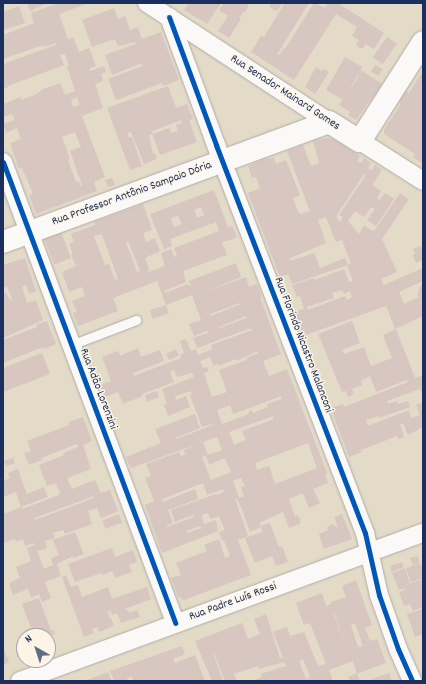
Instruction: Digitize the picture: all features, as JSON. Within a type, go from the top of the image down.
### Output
[{"type":"street","name":"Rua Senador Mainard Gomes","points":[[147,3],[328,122],[423,181]]},
{"type":"street","name":"Rua Florindo Nicastro Malanconi","points":[[169,17],[222,161],[365,533],[379,595],[398,649],[412,681]]},
{"type":"street","points":[[360,141],[423,42]]},
{"type":"street","name":"Rua Professor Antônio Sampaio Dória","points":[[3,242],[328,122]]},
{"type":"street","name":"Rua Adão Lorenzini","points":[[3,162],[175,624]]},
{"type":"street","name":"Rua Padre Luís Rossi","points":[[20,681],[423,533]]},
{"type":"lane","points":[[71,345],[136,320]]},
{"type":"building","points":[[27,3],[48,3],[30,11]]},
{"type":"building","points":[[59,3],[89,3],[59,14],[68,39],[73,37],[79,52],[89,48],[96,66],[89,69],[90,71],[104,66],[106,72],[101,74],[103,81],[95,84],[103,108],[82,116],[105,177],[94,182],[97,191],[36,214],[29,195],[33,194],[22,168],[19,169],[10,143],[21,139],[17,128],[6,133],[3,124],[15,120],[12,114],[3,117],[3,104],[21,97],[21,100],[35,95],[41,90],[60,83],[65,95],[75,91],[67,66],[69,65],[65,54],[60,55],[64,65],[3,89],[3,64],[56,45],[56,43],[44,47],[43,45],[3,59],[3,35],[34,23],[31,13]],"holes":[[[77,97],[80,105],[73,107],[71,100]],[[75,132],[81,147],[70,151],[82,185],[80,186],[79,181],[76,182],[62,137]]]},
{"type":"building","points":[[189,3],[221,3],[207,24],[184,10]]},
{"type":"building","points":[[224,3],[249,3],[246,11],[243,12],[239,18],[241,19],[229,38],[218,31],[228,16],[219,10]]},
{"type":"building","points":[[269,3],[282,3],[277,11],[271,8]]},
{"type":"building","points":[[285,3],[309,3],[277,54],[279,55],[284,48],[285,49],[314,3],[325,8],[328,3],[338,3],[384,33],[374,49],[366,44],[362,49],[356,45],[359,40],[352,36],[357,27],[336,14],[294,80],[251,52],[261,36],[264,37]]},
{"type":"building","points":[[19,6],[25,23],[3,30],[3,12]]},
{"type":"building","points":[[114,8],[118,19],[125,16],[130,30],[138,27],[142,39],[161,32],[179,80],[163,86],[162,83],[116,100],[108,79],[143,66],[142,63],[112,75],[105,55],[136,44],[135,42],[118,46],[115,39],[92,47],[82,20]]},
{"type":"building","points":[[387,37],[397,44],[382,64],[373,57]]},
{"type":"building","points":[[345,57],[362,67],[343,100],[326,90]]},
{"type":"building","points":[[375,65],[383,69],[378,76],[371,71]]},
{"type":"building","points":[[316,67],[322,71],[324,69],[329,72],[315,94],[305,87]]},
{"type":"building","points":[[361,70],[382,84],[356,120],[348,115],[350,112],[339,105],[359,76],[358,75]]},
{"type":"building","points":[[423,71],[423,164],[413,157],[415,154],[384,134],[384,130],[401,104],[399,103],[406,91],[409,93]]},
{"type":"building","points":[[168,86],[176,108],[187,104],[193,119],[189,120],[197,142],[160,155],[152,134],[149,135],[153,154],[155,153],[157,159],[144,164],[131,132],[127,133],[129,138],[132,137],[142,166],[130,170],[107,108]],"holes":[[[181,120],[182,123],[176,125],[178,131],[171,133],[169,128],[153,134],[152,131]]]},
{"type":"building","points":[[326,138],[335,140],[360,156],[357,161],[361,163],[364,158],[371,163],[368,168],[372,170],[375,165],[382,170],[372,185],[381,191],[377,198],[380,200],[385,193],[394,199],[376,226],[367,220],[375,209],[371,207],[364,217],[355,211],[348,221],[359,234],[364,225],[372,231],[375,230],[400,193],[409,199],[382,239],[397,272],[381,279],[384,285],[423,268],[423,281],[399,292],[404,304],[419,297],[420,286],[423,285],[423,316],[395,329],[386,306],[303,336],[294,312],[304,309],[300,296],[297,297],[292,285],[314,278],[315,280],[344,269],[349,282],[353,281],[347,265],[292,284],[288,274],[280,277],[248,193],[260,188],[256,177],[252,178],[248,166],[265,159],[274,158],[276,164],[286,160],[300,195],[293,198],[298,212],[301,214],[310,211],[287,151],[303,145],[311,166],[319,163],[313,141]],"holes":[[[364,174],[366,175],[339,215],[343,217],[340,222],[336,216]],[[326,217],[336,242],[342,240],[351,264],[348,265],[345,258],[320,268],[314,253],[290,261],[290,259],[286,260],[326,243],[318,220]],[[342,290],[344,294],[350,291],[352,297],[347,300],[345,296],[308,310],[307,307],[334,298],[332,293]]]},
{"type":"building","points":[[112,178],[115,185],[108,187],[105,180]]},
{"type":"building","points":[[214,190],[228,227],[232,226],[237,237],[222,242],[227,255],[183,271],[186,282],[164,291],[165,293],[188,284],[191,287],[189,281],[236,263],[241,277],[202,293],[246,277],[249,287],[257,284],[262,297],[260,297],[281,354],[263,361],[269,376],[287,369],[327,473],[325,474],[328,483],[313,489],[320,503],[309,508],[303,493],[289,499],[295,516],[298,515],[301,523],[289,528],[283,512],[259,523],[261,526],[270,523],[279,547],[282,546],[288,562],[276,566],[272,556],[255,563],[245,538],[263,532],[261,527],[250,532],[242,509],[237,499],[235,499],[248,536],[238,540],[251,575],[184,600],[178,596],[171,578],[181,575],[176,563],[207,551],[204,545],[219,539],[225,558],[230,556],[224,540],[222,541],[219,532],[225,530],[219,516],[210,519],[208,513],[202,515],[201,512],[204,524],[216,520],[218,531],[162,553],[145,505],[154,501],[145,478],[151,476],[146,464],[179,452],[181,456],[185,455],[184,450],[202,442],[131,468],[126,457],[161,443],[155,429],[195,414],[200,428],[175,438],[176,439],[213,425],[202,427],[190,395],[192,394],[191,391],[175,396],[176,400],[186,396],[190,407],[168,416],[164,405],[167,404],[162,389],[194,377],[192,373],[177,377],[174,370],[170,372],[174,382],[142,394],[143,396],[123,404],[118,392],[105,397],[100,385],[111,381],[102,357],[118,351],[120,356],[138,348],[141,357],[160,350],[164,361],[133,373],[134,376],[181,358],[180,355],[184,353],[180,341],[186,339],[191,351],[196,349],[198,355],[212,349],[211,345],[252,330],[251,328],[197,348],[193,338],[208,333],[207,331],[194,336],[189,324],[201,320],[192,295],[166,305],[157,281],[113,298],[118,311],[78,326],[73,313],[77,311],[72,301],[85,296],[82,287],[69,292],[62,272],[82,263],[75,265],[69,244],[74,242],[71,234],[95,225],[94,222],[143,204],[152,230],[143,233],[146,242],[155,238],[160,251],[145,258],[149,269],[148,272],[165,266],[161,253],[171,249],[174,257],[177,256],[174,248],[219,231],[216,222],[170,239],[172,246],[164,249],[150,214]],"holes":[[[201,207],[204,215],[197,218],[194,210]],[[178,216],[182,224],[174,227],[171,218]],[[102,234],[118,279],[115,280],[109,264],[105,265],[94,236]],[[128,241],[140,271],[137,272],[126,242]],[[240,303],[241,304],[211,316],[210,314]],[[246,316],[247,318],[220,328],[219,327]],[[257,351],[258,353],[246,358],[247,360],[219,370],[227,392],[212,397],[204,373],[209,371],[207,367],[203,368],[200,361],[210,357],[213,365],[218,364],[218,366],[236,359],[237,361]],[[281,396],[282,399],[267,404],[268,407],[253,413],[252,410],[248,412],[249,414],[222,424],[217,410],[230,405],[233,414]],[[273,416],[274,419],[242,431],[246,440],[234,445],[229,432]],[[217,437],[222,450],[208,455],[203,442]],[[308,443],[317,468],[275,484],[269,466],[257,470],[255,463]],[[206,455],[209,465],[225,458],[231,472],[211,480],[202,457]],[[241,478],[245,486],[241,487],[244,496],[239,498],[233,481]],[[203,483],[207,495],[223,489],[224,492],[171,510],[175,522],[193,515],[194,517],[167,527],[166,526],[173,523],[168,510],[198,499],[195,489],[163,502],[162,499]],[[200,526],[201,528],[187,533],[186,531]]]},
{"type":"building","points":[[61,232],[71,258],[54,265],[44,238]]},
{"type":"building","points":[[420,246],[421,248],[423,247],[423,260],[416,263],[412,255],[415,254],[413,249]]},
{"type":"building","points":[[25,258],[36,291],[29,294],[26,285],[22,287],[27,303],[36,300],[43,320],[3,338],[3,294],[6,293],[10,300],[12,299],[7,286],[3,288],[3,265]]},
{"type":"building","points":[[166,305],[169,314],[153,319],[150,310]]},
{"type":"building","points":[[47,321],[56,344],[44,349],[43,347],[3,363],[3,340],[37,327],[36,325]]},
{"type":"building","points":[[352,321],[360,343],[342,350],[344,354],[364,347],[371,366],[392,358],[383,335],[396,329],[415,378],[423,375],[423,396],[420,389],[387,401],[388,404],[397,401],[398,404],[408,401],[410,407],[379,418],[379,416],[366,420],[368,426],[409,410],[411,418],[420,415],[416,405],[423,402],[423,427],[408,435],[403,423],[400,424],[404,437],[399,439],[397,436],[361,450],[362,452],[349,457],[331,408],[343,404],[344,407],[408,382],[407,380],[376,392],[370,376],[361,381],[362,385],[352,389],[354,394],[348,397],[346,391],[342,392],[318,334]]},
{"type":"building","points":[[176,349],[179,355],[169,360],[166,354]]},
{"type":"building","points":[[42,353],[50,374],[3,392],[3,368]]},
{"type":"building","points":[[157,391],[159,397],[147,402],[145,395]]},
{"type":"building","points":[[83,417],[92,441],[83,445],[91,469],[67,478],[72,489],[95,480],[101,493],[110,490],[118,511],[101,518],[97,508],[88,511],[92,524],[65,534],[63,530],[53,533],[55,538],[45,541],[47,548],[37,551],[44,569],[53,565],[51,558],[59,555],[53,540],[75,532],[84,554],[73,558],[73,556],[57,564],[61,576],[45,582],[51,598],[42,602],[39,594],[31,598],[28,589],[13,595],[9,583],[20,578],[16,567],[31,561],[27,548],[35,545],[34,543],[25,546],[23,539],[16,542],[15,539],[3,543],[3,514],[21,507],[22,509],[59,495],[60,493],[56,483],[47,486],[39,465],[64,455],[63,453],[78,447],[77,444],[41,458],[42,460],[29,465],[24,453],[31,451],[27,441],[69,425],[69,422]],"holes":[[[94,496],[94,498],[35,520],[35,518]]]},
{"type":"building","points":[[13,458],[15,463],[6,466],[5,463],[3,464],[3,461]]},
{"type":"building","points":[[18,469],[27,494],[44,487],[48,497],[21,507],[16,492],[3,497],[3,481],[10,478],[8,473]]},
{"type":"building","points":[[119,514],[122,522],[105,529],[102,520]]},
{"type":"building","points":[[342,514],[352,539],[324,549],[319,534],[328,530],[327,527],[334,524],[335,527],[338,527],[334,517]]},
{"type":"building","points":[[112,548],[115,557],[133,550],[137,562],[129,565],[132,572],[115,578],[112,571],[102,575],[101,573],[75,582],[68,564]]},
{"type":"building","points":[[417,556],[420,562],[413,565],[410,558]]},
{"type":"building","points":[[402,562],[404,567],[392,572],[390,566]]},
{"type":"building","points":[[420,563],[423,570],[423,578],[411,582],[406,568]]},
{"type":"building","points":[[405,568],[410,583],[403,586],[423,579],[423,607],[413,611],[410,604],[404,606],[399,592],[405,590],[404,588],[399,590],[392,573]]},
{"type":"building","points":[[66,575],[71,587],[78,585],[82,597],[108,587],[112,599],[147,587],[151,599],[125,609],[126,611],[128,610],[129,613],[137,610],[140,617],[121,623],[117,613],[112,615],[111,611],[108,611],[109,618],[111,618],[114,626],[99,632],[97,627],[92,629],[94,633],[84,637],[62,577]]},
{"type":"building","points":[[356,580],[372,625],[365,628],[370,641],[377,639],[386,663],[357,674],[360,681],[350,681],[348,677],[357,673],[353,661],[329,670],[333,681],[253,681],[262,677],[261,674],[286,666],[284,662],[259,669],[258,666],[234,674],[237,681],[225,681],[213,653],[223,681],[212,681],[195,641],[242,623],[248,639],[260,634],[254,619],[266,614],[280,658],[283,658],[273,632],[287,627],[290,636],[304,632],[318,666],[326,664],[310,623],[304,625],[296,603],[322,593],[326,606],[331,604],[331,602],[346,597],[342,586]],"holes":[[[334,614],[335,614],[347,651]],[[355,623],[363,646],[358,647],[351,625]],[[303,659],[310,677],[306,679],[299,661]]]},
{"type":"building","points":[[39,598],[50,628],[31,628],[22,604]]},
{"type":"building","points":[[423,609],[423,634],[415,637],[407,614]]},
{"type":"building","points":[[182,646],[185,654],[173,659],[175,663],[195,655],[205,681],[157,681],[157,679],[154,681],[133,681],[132,676],[127,678],[128,681],[114,681],[110,671]]},
{"type":"building","points":[[3,647],[9,662],[3,665]]},
{"type":"building","points":[[108,672],[112,681],[85,681]]},
{"type":"building","points":[[389,673],[392,681],[367,681]]},
{"type":"cycle path","points":[[169,17],[216,145],[365,533],[379,595],[398,649],[412,681]]},
{"type":"cycle path","points":[[3,162],[175,623]]}]
